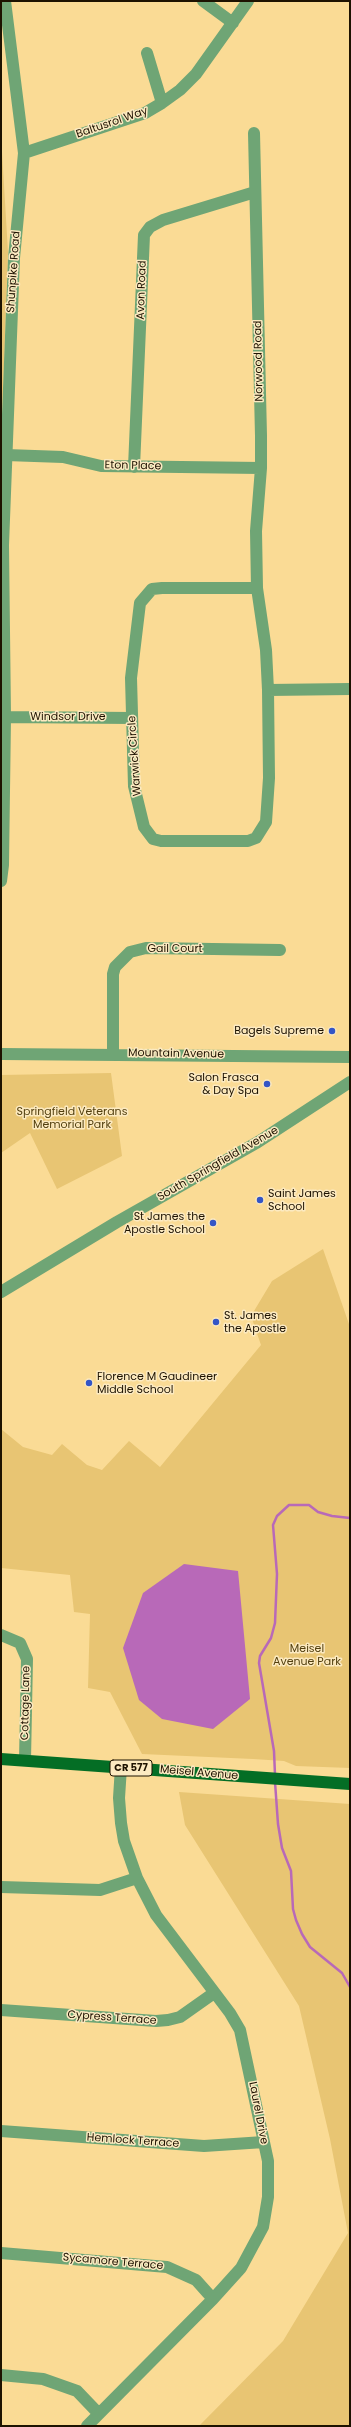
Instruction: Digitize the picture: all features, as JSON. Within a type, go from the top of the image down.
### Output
[{"type":"main road","name":"Meisel Avenue","points":[[1,1759],[350,1784]]},
{"type":"street","name":"Shunpike Road","points":[[1,881],[3,865],[5,717],[3,545],[14,258],[24,153],[5,1]]},
{"type":"street","points":[[203,1],[233,23]]},
{"type":"street","name":"Baltusrol Way","points":[[24,153],[145,113],[162,103],[180,90],[196,74],[248,1]]},
{"type":"street","points":[[147,53],[162,103]]},
{"type":"street","name":"Norwood Road","points":[[254,133],[261,468],[256,531],[257,588]]},
{"type":"street","name":"Avon Road","points":[[134,467],[144,235],[150,227],[163,220],[255,192]]},
{"type":"street","name":"Eton Place","points":[[6,455],[63,457],[101,466],[261,468]]},
{"type":"street","name":"Warwick Circle","points":[[162,588],[257,588],[266,650],[268,690],[269,778],[266,822],[256,838],[248,842],[161,841],[153,839],[144,827],[134,786],[131,678],[133,647],[140,603],[145,595],[152,589],[162,588]]},
{"type":"street","points":[[268,690],[350,688]]},
{"type":"street","name":"Windsor Drive","points":[[5,717],[132,718]]},
{"type":"street","name":"Gail Court","points":[[113,1054],[113,974],[118,964],[130,952],[146,948],[280,950]]},
{"type":"street","name":"Mountain Avenue","points":[[1,1054],[350,1057]]},
{"type":"street","name":"South Springfield Avenue","points":[[1,1292],[117,1222],[258,1142],[350,1082]]},
{"type":"street","name":"Cottage Lane","points":[[1,1635],[20,1643],[27,1659],[25,1760]]},
{"type":"street","name":"Laurel Drive","points":[[87,2426],[213,2299],[241,2268],[263,2227],[268,2197],[268,2161],[240,2030],[156,1915],[137,1878],[124,1841],[121,1823],[119,1798],[120,1767]]},
{"type":"street","points":[[1,1887],[100,1890],[137,1878]]},
{"type":"street","name":"Cypress Terrace","points":[[1,2010],[156,2021],[180,2017],[214,1993]]},
{"type":"street","name":"Hemlock Terrace","points":[[1,2131],[204,2146],[264,2142]]},
{"type":"street","name":"Sycamore Terrace","points":[[1,2253],[167,2267],[196,2280],[213,2299]]},
{"type":"street","points":[[1,2375],[44,2379],[71,2388],[87,2400],[99,2414]]},
{"type":"green space","points":[[1,135],[8,252],[1,447]]},
{"type":"green space","name":"Springfield Veterans Memorial Park","points":[[111,1073],[122,1156],[57,1189],[30,1133],[1,1153],[1,1075]]},
{"type":"green space","name":"Meisel Avenue Park","points":[[323,1249],[350,1327],[350,1768],[296,1766],[284,1761],[142,1754],[110,1692],[88,1688],[90,1614],[74,1612],[70,1575],[1,1568],[1,1429],[23,1447],[52,1455],[62,1444],[87,1465],[102,1470],[129,1441],[160,1467],[261,1345],[251,1316],[272,1281]]},
{"type":"green space","points":[[179,1792],[350,1804],[350,2426],[199,2426],[283,2341],[348,2233],[330,2139],[299,2006],[185,1825]]},
{"type":"shaded area","points":[[184,1564],[238,1571],[250,1699],[213,1729],[162,1719],[139,1700],[123,1648],[143,1593]]},
{"type":"waterway","points":[[275,1775],[274,1751],[259,1663],[260,1656],[271,1638],[275,1623],[277,1574],[273,1525],[277,1516],[289,1505],[309,1505],[318,1512],[332,1516],[350,1518]]},
{"type":"waterway","points":[[275,1782],[278,1824],[282,1848],[291,1871],[293,1909],[296,1920],[310,1947],[342,1973],[350,1987]]},
{"type":"place","name":"Bagels Supreme","points":[[332,1031]]},
{"type":"place","name":"Salon Frasca & Day Spa","points":[[267,1084]]},
{"type":"place","name":"Saint James School","points":[[260,1200]]},
{"type":"place","name":"St James the Apostle School","points":[[213,1223]]},
{"type":"place","name":"St. James the Apostle","points":[[216,1322]]},
{"type":"place","name":"Florence M Gaudineer Middle School","points":[[89,1383]]}]
